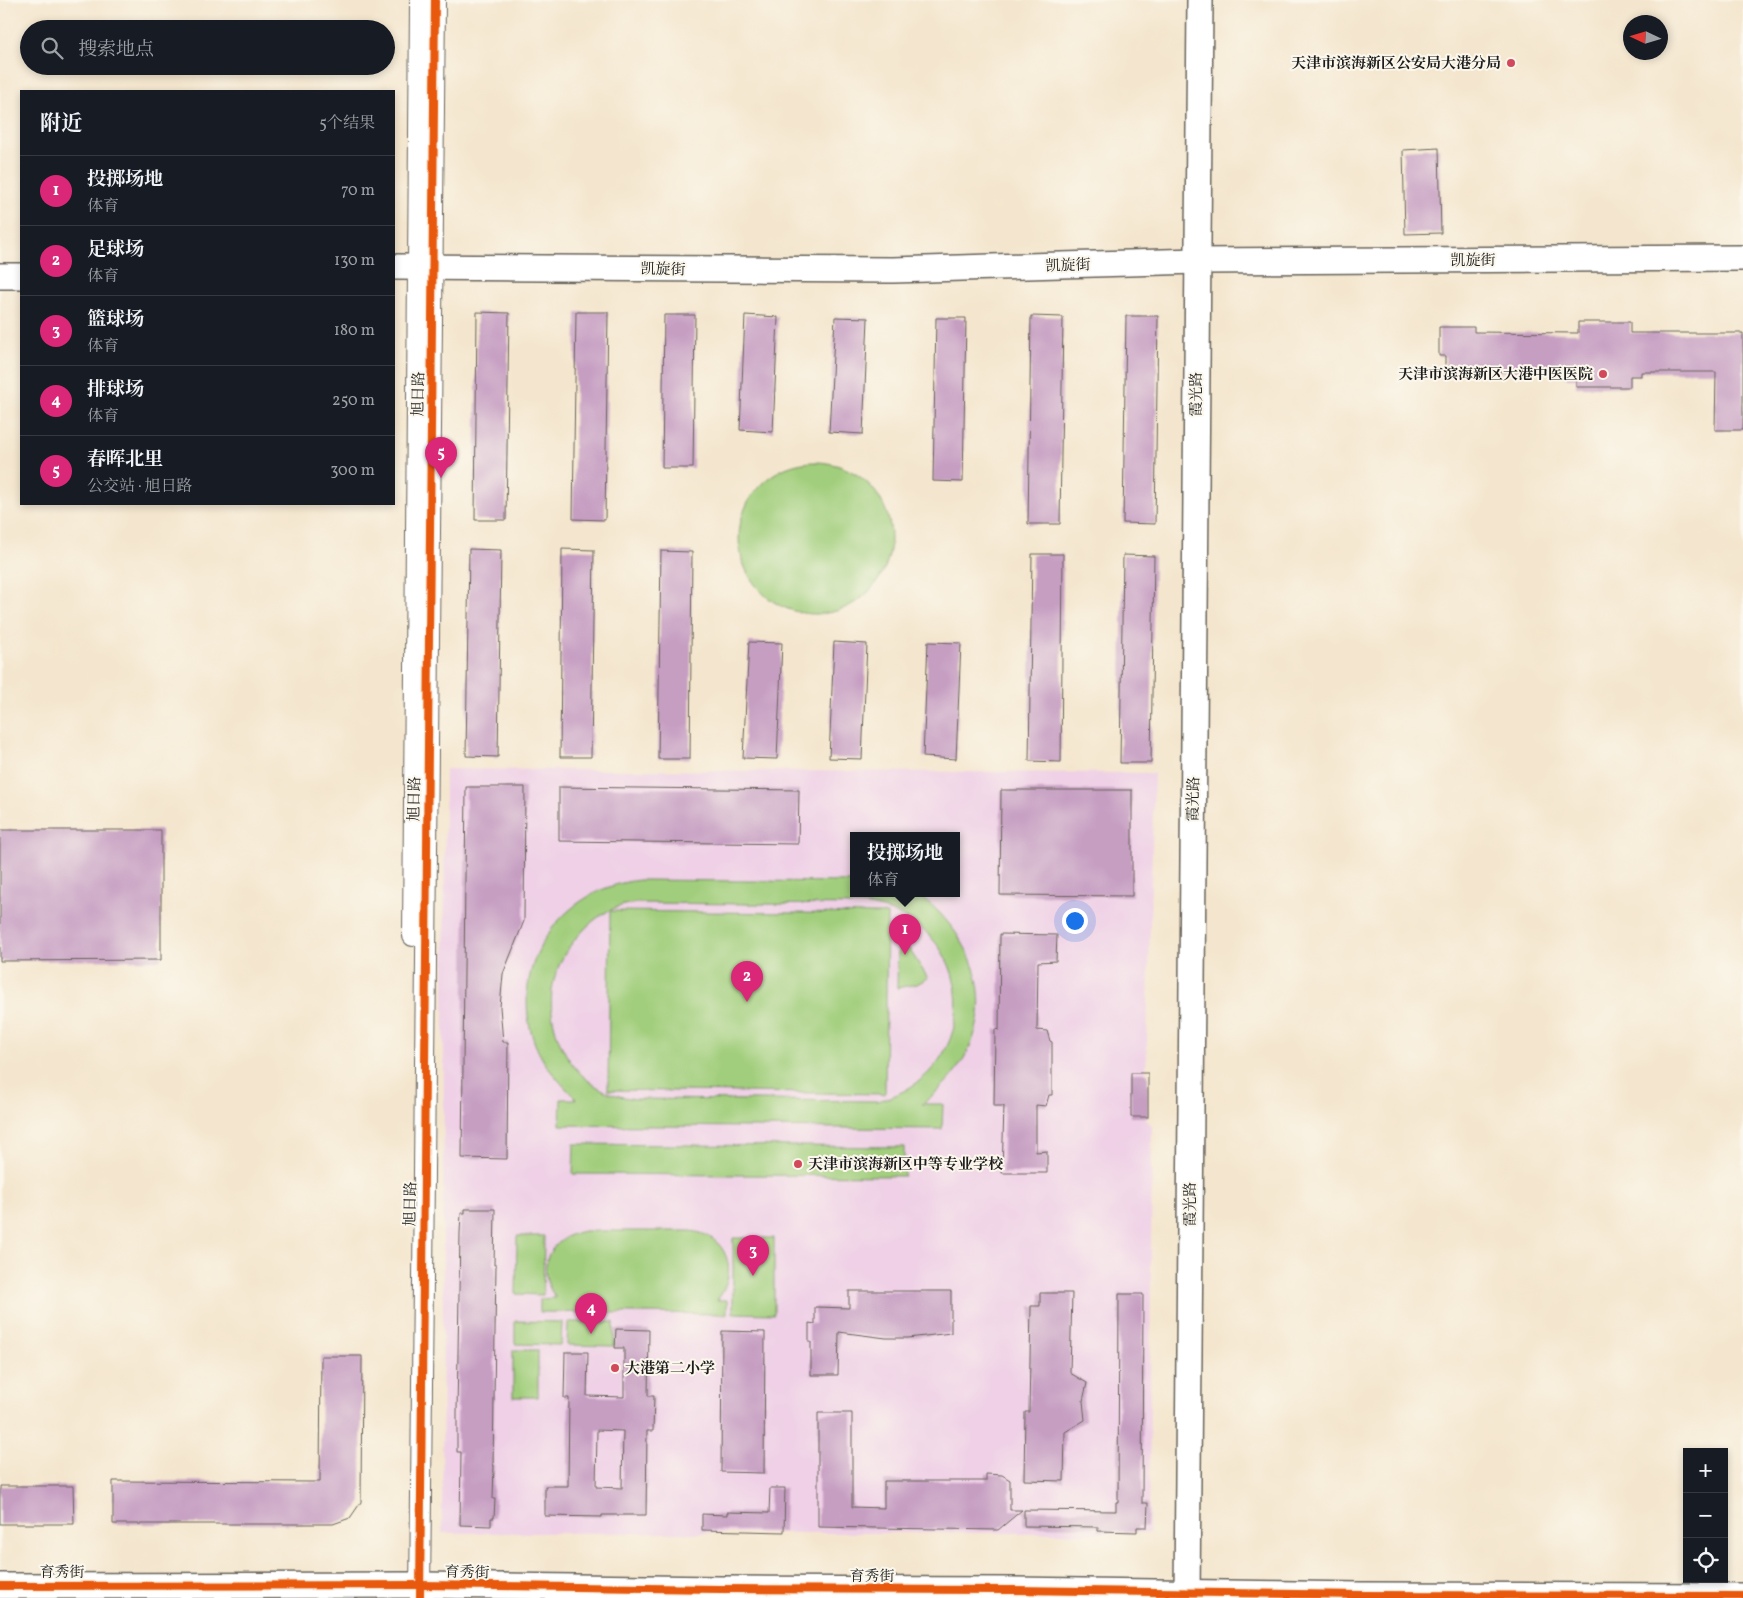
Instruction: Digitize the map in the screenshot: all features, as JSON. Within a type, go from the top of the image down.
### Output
[{"type":"street","name":"旭日路","points":[[414,1585],[415,273],[420,0]]},
{"type":"street","name":"旭日路","points":[[415,273],[434,0]]},
{"type":"street","name":"霞光路","points":[[1193,1590],[1203,269],[1200,0]]},
{"type":"street","name":"霞光路","points":[[1203,269],[1211,0]]},
{"type":"street","name":"凯旋街","points":[[1203,269],[1743,258]]},
{"type":"street","points":[[0,264],[20,264]]},
{"type":"street","name":"凯旋街","points":[[415,273],[1203,269],[1743,276]]},
{"type":"street","points":[[0,276],[20,276]]},
{"type":"street","name":"育秀街","points":[[0,1573],[414,1585]]},
{"type":"street","name":"育秀街","points":[[1193,1590],[1743,1582]]},
{"type":"street","name":"育秀街","points":[[0,1586],[414,1585],[1743,1596]]},
{"type":"shaded area","name":"天津市滨海新区中等专业学校","points":[[445,769],[1154,773],[1145,1118],[1152,1126],[1149,1533],[442,1533]]},
{"type":"green space","points":[[815,462],[844,468],[869,484],[885,509],[891,538],[885,567],[869,592],[844,608],[815,614],[786,608],[761,592],[745,567],[739,538],[745,509],[761,484],[786,468]]},
{"type":"green space","points":[[640,880],[850,882],[850,897],[922,898],[938,911],[966,949],[975,973],[979,997],[978,1020],[971,1043],[960,1065],[943,1086],[922,1104],[943,1104],[942,1129],[560,1125],[561,1099],[576,1099],[548,1067],[535,1044],[528,1015],[528,987],[534,960],[547,936],[564,915],[586,898],[611,886]],"holes":[[[636,903],[862,905],[902,916],[931,937],[949,966],[956,998],[953,1031],[938,1061],[913,1085],[877,1101],[636,1099],[624,1097],[603,1090],[581,1074],[570,1061],[556,1032],[552,1016],[551,999],[553,983],[565,954],[577,937],[593,921],[606,912],[620,906]]]},
{"type":"green space","points":[[610,911],[887,914],[885,1094],[608,1090]]},
{"type":"green space","points":[[898,932],[928,978],[917,984],[897,988]]},
{"type":"green space","points":[[574,1144],[904,1147],[904,1176],[573,1174]]},
{"type":"green space","points":[[584,1231],[691,1231],[703,1234],[721,1247],[726,1256],[728,1278],[717,1300],[727,1300],[727,1314],[540,1312],[540,1299],[556,1298],[549,1287],[546,1276],[548,1256],[561,1240],[572,1234]]},
{"type":"green space","points":[[517,1236],[544,1236],[543,1295],[516,1294]]},
{"type":"green space","points":[[733,1238],[774,1238],[774,1314],[733,1313]]},
{"type":"green space","points":[[515,1321],[562,1322],[561,1345],[515,1344]]},
{"type":"green space","points":[[568,1322],[614,1322],[614,1346],[567,1345]]},
{"type":"green space","points":[[513,1350],[538,1350],[538,1397],[513,1397]]},
{"type":"building","points":[[1439,148],[1441,233],[1405,234],[1403,150]]},
{"type":"building","points":[[477,312],[509,313],[506,520],[475,520]]},
{"type":"building","points":[[576,312],[608,312],[605,520],[573,519]]},
{"type":"building","points":[[664,315],[695,315],[693,468],[662,468]]},
{"type":"building","points":[[745,315],[778,317],[773,432],[740,430]]},
{"type":"building","points":[[1031,316],[1063,317],[1060,524],[1028,524]]},
{"type":"building","points":[[1126,316],[1158,316],[1155,524],[1123,523]]},
{"type":"building","points":[[835,317],[868,318],[863,434],[829,432]]},
{"type":"building","points":[[936,318],[966,318],[963,482],[933,481]]},
{"type":"building","name":"天津市滨海新区大港中医医院","points":[[1578,322],[1630,322],[1630,333],[1743,333],[1743,430],[1715,430],[1716,372],[1641,372],[1641,376],[1630,376],[1630,387],[1576,387],[1576,378],[1565,378],[1565,371],[1445,371],[1445,356],[1439,356],[1439,327],[1474,327],[1474,332],[1578,333]]},
{"type":"building","points":[[469,549],[501,550],[498,757],[466,756]]},
{"type":"building","points":[[562,549],[594,550],[591,757],[560,757]]},
{"type":"building","points":[[661,551],[692,552],[690,759],[658,759]]},
{"type":"building","points":[[1032,554],[1063,554],[1061,762],[1029,761]]},
{"type":"building","points":[[1123,555],[1154,556],[1151,763],[1120,763]]},
{"type":"building","points":[[749,642],[782,643],[777,759],[743,758]]},
{"type":"building","points":[[834,642],[867,644],[862,759],[829,758]]},
{"type":"building","points":[[928,642],[961,643],[956,759],[923,757]]},
{"type":"building","points":[[466,787],[525,787],[524,921],[503,974],[500,1007],[503,1042],[508,1042],[507,1159],[462,1158]]},
{"type":"building","points":[[559,787],[799,790],[798,844],[559,841]]},
{"type":"building","points":[[1001,790],[1132,790],[1132,896],[1000,895]]},
{"type":"building","points":[[0,830],[161,830],[161,960],[0,961]]},
{"type":"building","points":[[1000,934],[1057,935],[1056,961],[1038,962],[1037,1030],[1047,1031],[1052,1042],[1052,1095],[1049,1095],[1046,1106],[1036,1105],[1036,1152],[1047,1151],[1047,1173],[1002,1173],[1004,1106],[994,1106],[995,1029],[999,1030]]},
{"type":"building","points":[[1131,1073],[1148,1073],[1148,1117],[1131,1117]]},
{"type":"building","points":[[465,1209],[495,1209],[493,1499],[495,1499],[494,1518],[491,1518],[491,1526],[460,1525],[461,1452],[457,1452],[457,1413],[460,1233],[461,1213],[465,1213]]},
{"type":"building","points":[[849,1291],[951,1291],[951,1333],[908,1338],[886,1338],[839,1332],[838,1375],[811,1375],[809,1323],[815,1324],[815,1307],[849,1308]]},
{"type":"building","points":[[1040,1293],[1072,1293],[1070,1373],[1087,1383],[1083,1401],[1085,1420],[1065,1432],[1064,1481],[1024,1480],[1025,1412],[1029,1412],[1031,1306],[1040,1306]]},
{"type":"building","points":[[1119,1294],[1143,1294],[1142,1503],[1148,1503],[1147,1527],[1137,1527],[1137,1532],[1098,1531],[1098,1527],[1024,1526],[1024,1510],[1116,1511],[1116,1502],[1118,1502]]},
{"type":"building","points":[[616,1329],[649,1330],[648,1396],[654,1396],[653,1431],[647,1431],[646,1515],[602,1515],[602,1517],[545,1516],[545,1486],[568,1486],[569,1398],[564,1398],[565,1352],[588,1352],[587,1396],[624,1397],[624,1348],[615,1348]],"holes":[[[597,1430],[623,1431],[622,1488],[596,1487]]]},
{"type":"building","points":[[722,1331],[765,1332],[764,1473],[721,1472]]},
{"type":"building","points":[[321,1356],[362,1356],[361,1502],[350,1518],[333,1524],[113,1524],[113,1481],[320,1482]]},
{"type":"building","points":[[818,1413],[852,1413],[852,1507],[884,1508],[884,1481],[986,1481],[986,1474],[1002,1475],[1010,1480],[1010,1510],[1022,1510],[998,1530],[818,1527]]},
{"type":"building","points":[[0,1486],[73,1486],[74,1524],[0,1524]]},
{"type":"building","points":[[770,1488],[785,1488],[784,1532],[702,1530],[702,1514],[727,1515],[727,1512],[769,1513]]},
{"type":"cycle path","points":[[420,1598],[435,0]]},
{"type":"cycle path","points":[[0,1586],[420,1585],[1360,1595],[1743,1596]]},
{"type":"place","name":"天津市滨海新区公安局大港分局","points":[[1511,63]]},
{"type":"place","name":"天津市滨海新区大港中医医院","points":[[1603,374]]},
{"type":"place","name":"春晖北里","points":[[441,478]]},
{"type":"place","name":"投掷场地","points":[[905,955]]},
{"type":"place","name":"足球场","points":[[747,1002]]},
{"type":"place","name":"天津市滨海新区中等专业学校","points":[[798,1164]]},
{"type":"place","name":"篮球场","points":[[753,1276]]},
{"type":"place","name":"排球场","points":[[591,1334]]},
{"type":"place","name":"大港第二小学","points":[[615,1368]]}]
